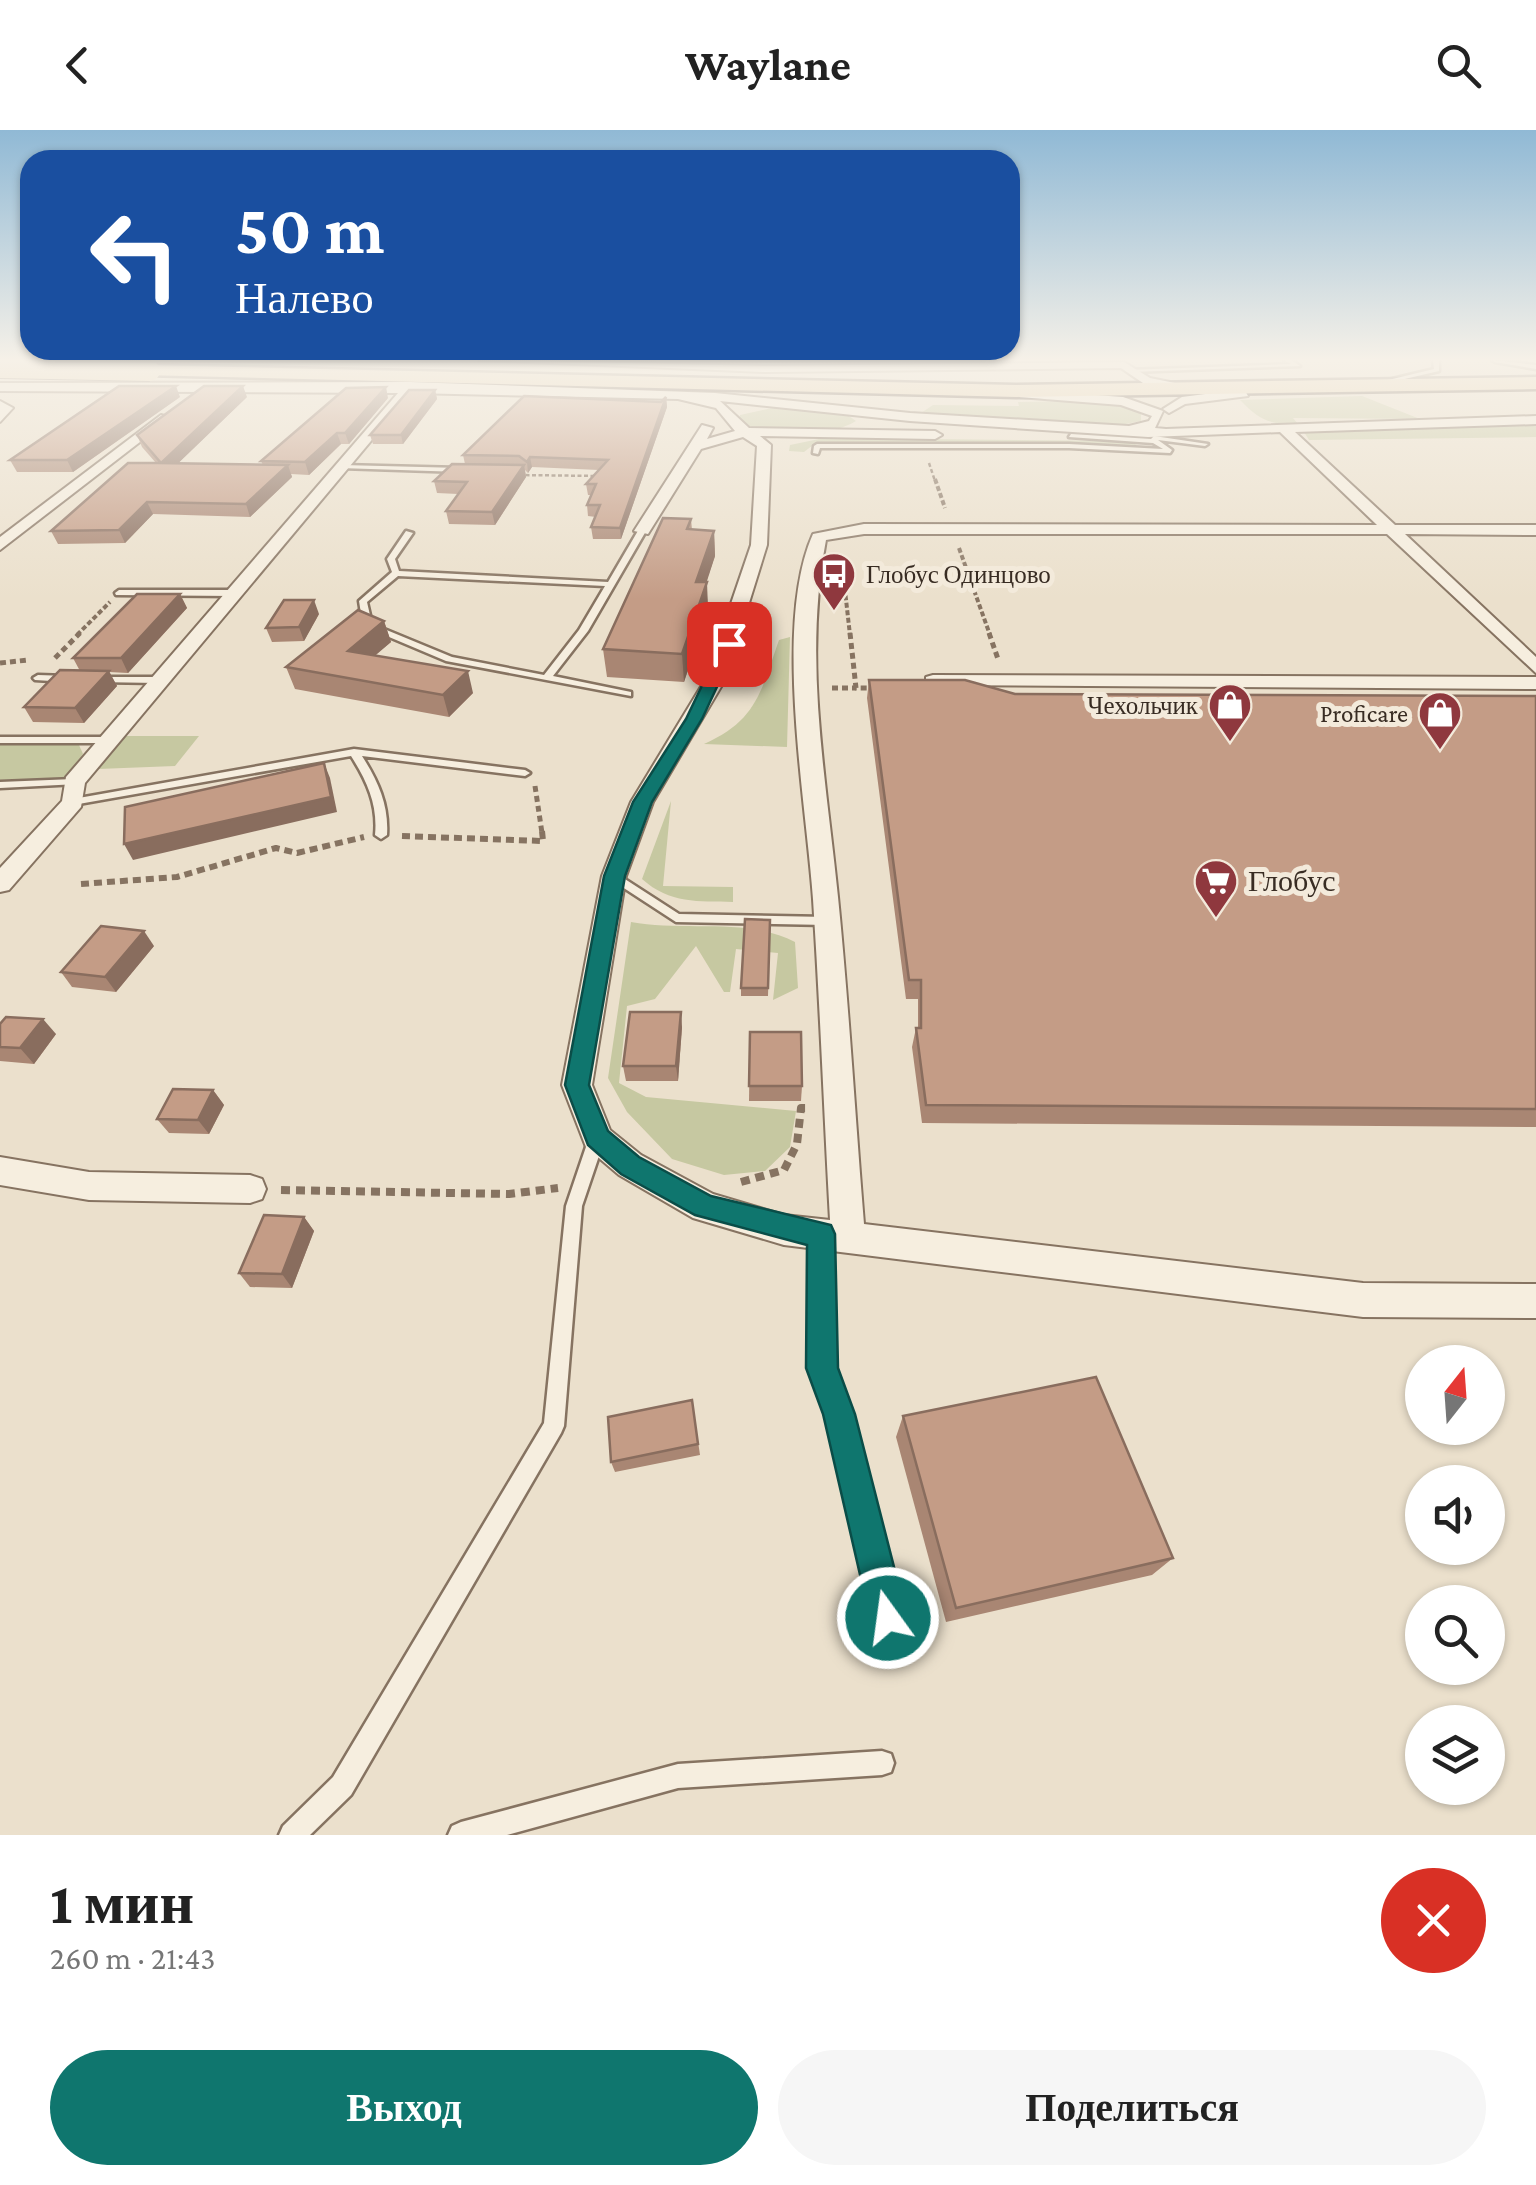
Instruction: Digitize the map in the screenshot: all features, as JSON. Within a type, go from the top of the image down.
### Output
[{"type":"street","points":[[0,546],[137,440]]},
{"type":"street","points":[[0,884],[73,792],[108,740],[365,440]]},
{"type":"street","points":[[642,531],[702,440]]},
{"type":"street","points":[[700,444],[710,440]]},
{"type":"street","points":[[756,440],[764,445],[766,454],[759,546],[729,644],[694,719],[642,802],[614,876],[577,1085],[598,1138],[630,1166],[705,1206],[784,1230],[1364,1300],[1536,1301]]},
{"type":"street","points":[[766,454],[779,440]]},
{"type":"street","points":[[1296,440],[1536,667]]},
{"type":"street","points":[[834,1235],[840,1108],[828,921],[806,740],[803,664],[818,536],[864,529],[1536,530]]},
{"type":"street","points":[[914,681],[1536,683]]},
{"type":"street","points":[[0,1171],[89,1186],[250,1189]]},
{"type":"lane","points":[[816,454],[817,446],[1170,451],[1162,443],[1142,440]]},
{"type":"lane","points":[[1152,440],[1205,444]]},
{"type":"lane","points":[[342,467],[482,471]]},
{"type":"lane","points":[[548,676],[583,631],[642,531]]},
{"type":"lane","points":[[396,573],[392,559],[409,533]]},
{"type":"lane","points":[[608,584],[396,573],[362,602],[368,626],[448,659],[627,694]]},
{"type":"lane","points":[[119,593],[234,593]]},
{"type":"lane","points":[[38,678],[158,680]]},
{"type":"lane","points":[[0,740],[108,740]]},
{"type":"lane","points":[[354,752],[373,782],[384,817],[380,835]]},
{"type":"lane","points":[[0,784],[73,792],[354,752],[525,774]]},
{"type":"lane","points":[[614,876],[676,918],[828,921]]},
{"type":"lane","points":[[292,1835],[342,1786],[554,1426],[574,1206],[598,1138]]},
{"type":"lane","points":[[834,1235],[822,1368],[839,1414],[888,1618]]},
{"type":"lane","points":[[461,1835],[678,1776],[882,1763]]},
{"type":"path","points":[[923,446],[1005,681]]},
{"type":"path","points":[[511,485],[521,473],[618,477]]},
{"type":"path","points":[[0,663],[55,658],[119,593]]},
{"type":"path","points":[[82,884],[177,877],[276,848],[296,853],[380,835],[543,841],[538,790],[525,774]]},
{"type":"path","points":[[722,1183],[754,1182],[784,1170],[796,1144],[801,1108],[840,1108]]},
{"type":"path","points":[[250,1189],[509,1194],[581,1185]]},
{"type":"green space","points":[[816,440],[983,440],[1128,441],[1137,445],[817,442],[804,452],[789,451],[790,445]]},
{"type":"green space","points":[[790,637],[787,747],[704,744],[736,725],[746,714],[761,689],[779,640]]},
{"type":"green space","points":[[125,736],[199,736],[175,766],[98,769]]},
{"type":"green space","points":[[0,745],[79,745],[83,754],[65,778],[0,780]]},
{"type":"green space","points":[[671,801],[663,886],[733,887],[733,902],[674,897],[642,879]]},
{"type":"green space","points":[[631,922],[736,927],[777,934],[795,942],[798,988],[773,1000],[778,953],[736,949],[730,992],[724,992],[696,946],[655,999],[627,1006],[619,1083],[646,1097],[796,1111],[790,1147],[765,1171],[724,1175],[672,1159],[627,1112],[608,1078]]},
{"type":"building","points":[[40,440],[97,440],[67,460],[10,460]]},
{"type":"building","points":[[141,440],[186,440],[161,463]]},
{"type":"building","points":[[286,440],[330,440],[305,462],[261,461]]},
{"type":"building","points":[[479,440],[651,440],[620,528],[591,527],[600,505],[587,505],[596,484],[586,484],[608,460],[530,457],[527,462],[519,456],[463,455]]},
{"type":"building","points":[[128,463],[288,465],[246,504],[147,502],[119,530],[51,531]]},
{"type":"building","points":[[452,464],[524,465],[492,512],[446,511],[467,482],[434,481]]},
{"type":"building","points":[[663,518],[691,519],[687,529],[714,531],[696,582],[707,582],[682,654],[603,649]]},
{"type":"building","points":[[137,594],[180,594],[121,658],[73,658]]},
{"type":"building","points":[[284,600],[314,600],[299,627],[266,628]]},
{"type":"building","points":[[358,610],[384,621],[348,651],[468,671],[443,695],[286,667]]},
{"type":"building","points":[[60,670],[109,671],[75,708],[24,707]]},
{"type":"building","name":"Глобус","points":[[869,680],[965,680],[1015,694],[1536,696],[1536,1109],[926,1105],[916,1028],[921,1028],[921,980],[909,980]]},
{"type":"building","points":[[324,763],[331,797],[124,844],[125,807]]},
{"type":"building","points":[[745,919],[770,920],[768,988],[741,988]]},
{"type":"building","points":[[101,926],[144,931],[105,977],[61,972]]},
{"type":"building","points":[[630,1012],[681,1012],[676,1066],[623,1066]]},
{"type":"building","points":[[6,1017],[43,1019],[20,1048],[0,1047],[0,1024]]},
{"type":"building","points":[[750,1032],[801,1032],[802,1086],[749,1086]]},
{"type":"building","points":[[173,1089],[213,1090],[198,1120],[157,1119]]},
{"type":"building","points":[[264,1215],[304,1217],[282,1274],[239,1273]]},
{"type":"building","points":[[1096,1377],[1173,1558],[956,1608],[903,1416]]},
{"type":"building","points":[[692,1400],[698,1444],[611,1462],[608,1417]]},
{"type":"place","name":"Глобус Одинцово","points":[[834,612]]},
{"type":"place","name":"Чехольчик","points":[[1230,743]]},
{"type":"place","name":"Proficare","points":[[1440,751]]},
{"type":"place","name":"Глобус","points":[[1216,919]]},
{"type":"route","points":[[729,644],[694,719],[642,802],[614,876],[577,1085],[598,1138],[630,1166],[705,1206],[784,1230],[821,1234],[822,1368],[839,1414],[888,1618]]}]
